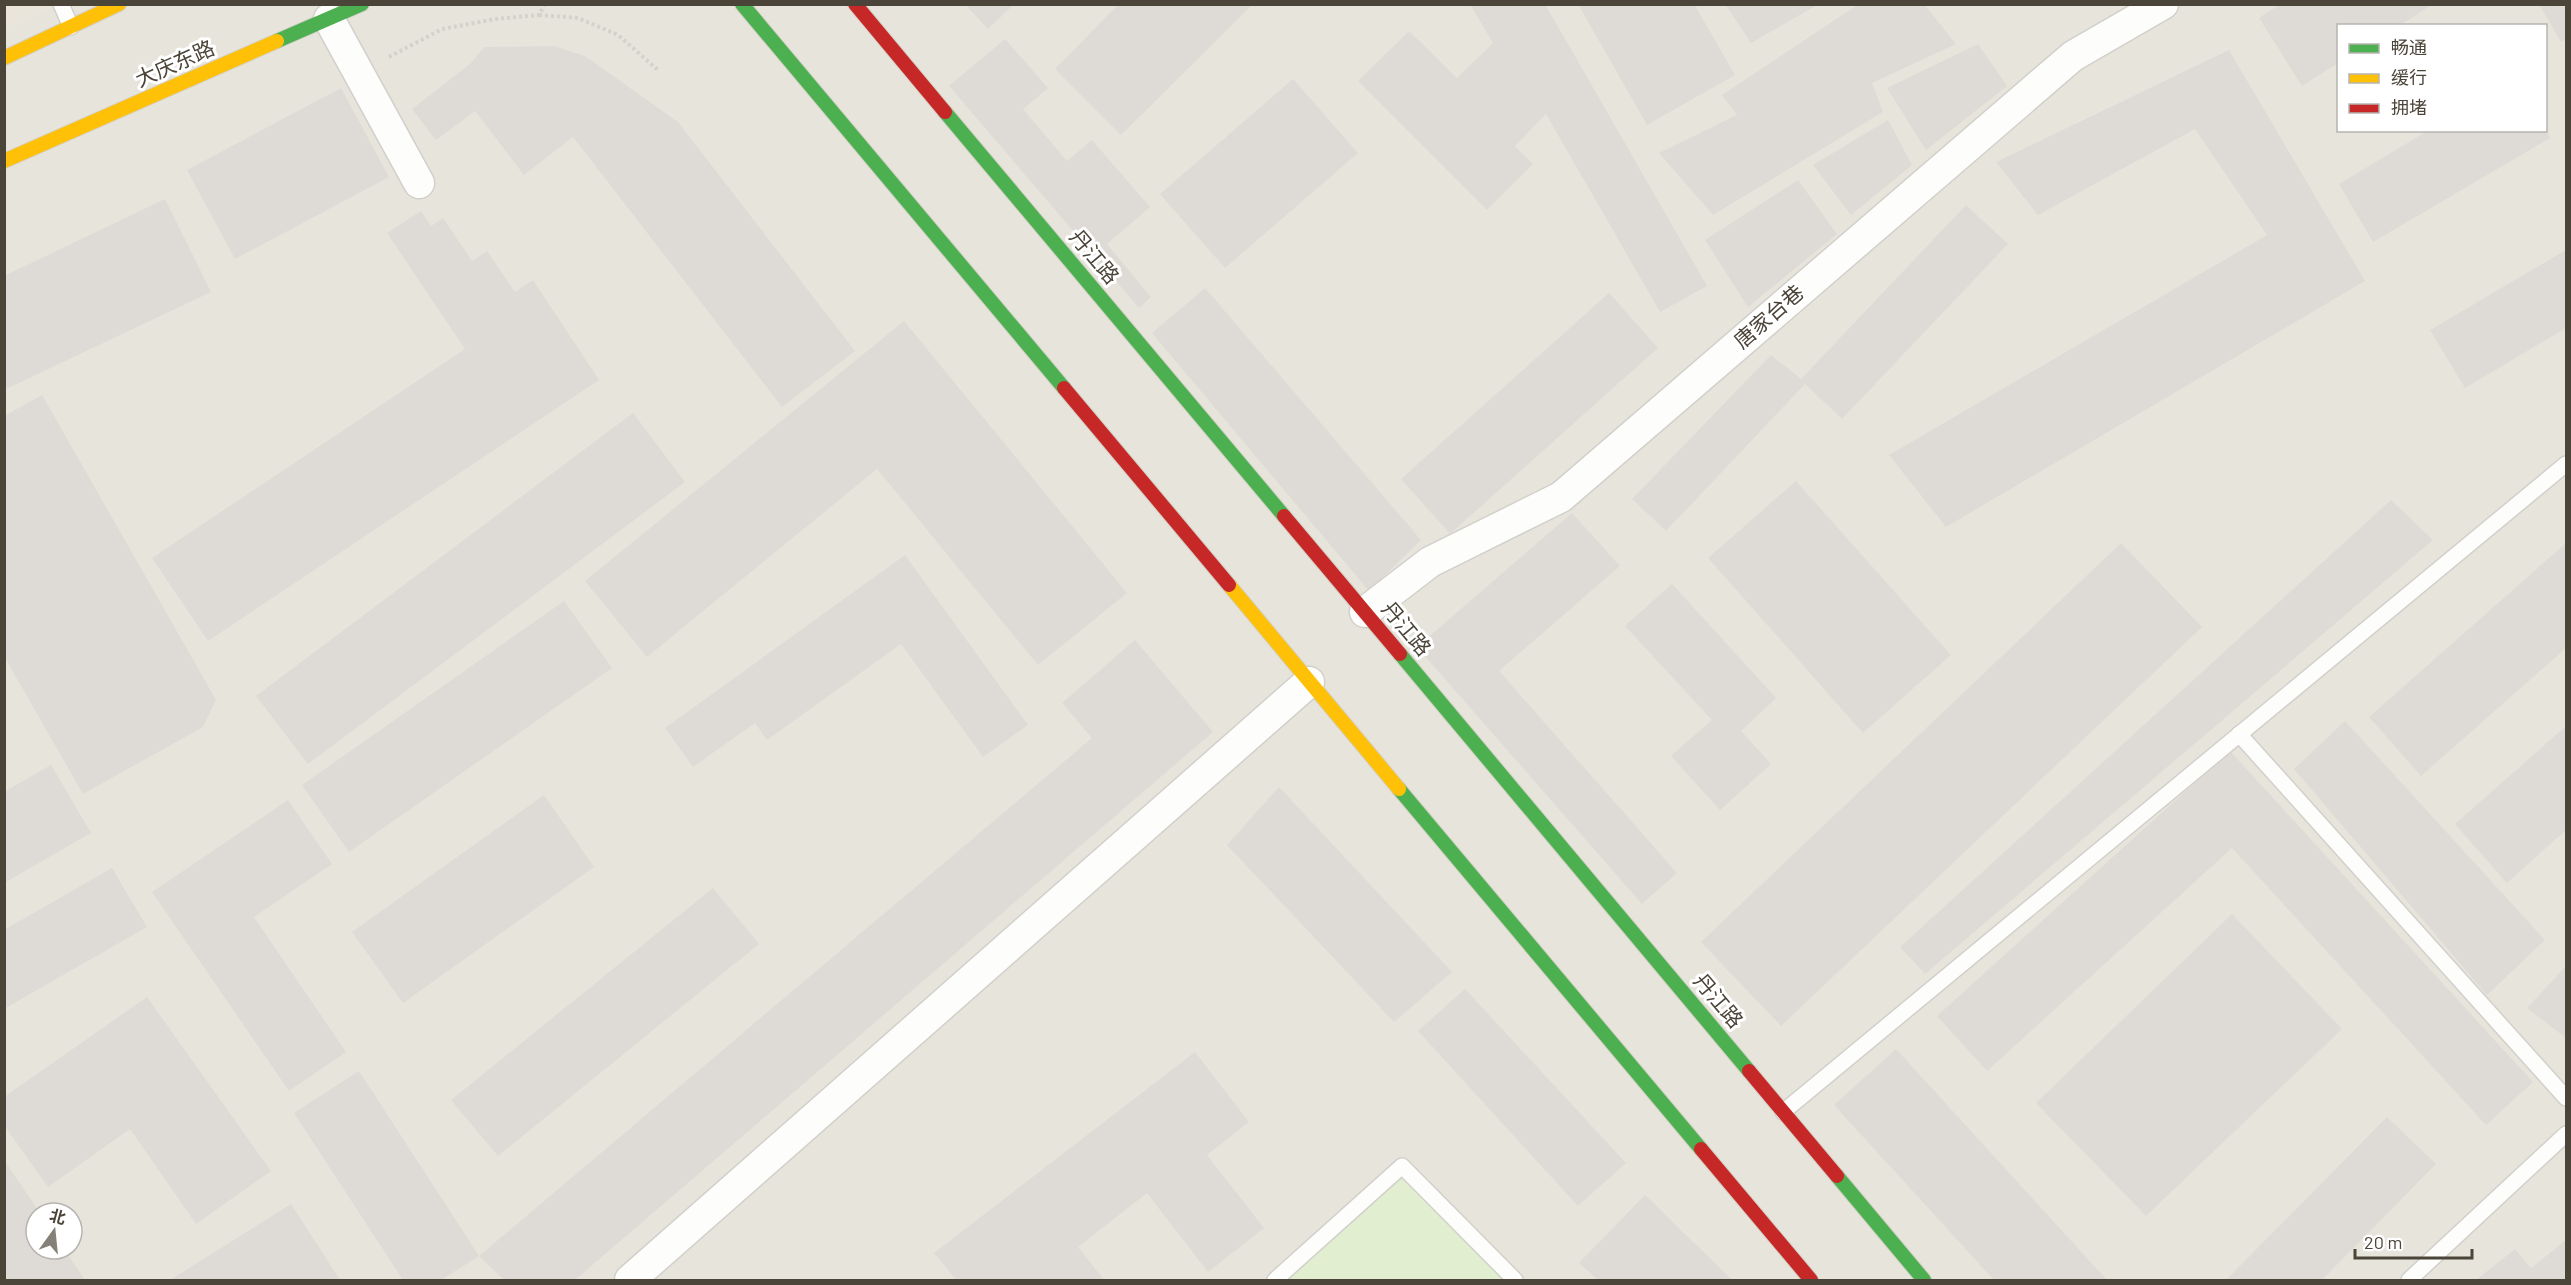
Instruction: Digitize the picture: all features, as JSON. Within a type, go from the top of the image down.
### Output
[{"type":"main road","points":[[4,58],[119,4]]},
{"type":"main road","name":"大庆东路","points":[[4,161],[362,4]]},
{"type":"main road","points":[[742,4],[1811,1281]]},
{"type":"main road","name":"丹江路","points":[[855,4],[1924,1281]]},
{"type":"street","name":"唐家台巷","points":[[1365,612],[1430,562],[1561,497],[2073,56],[2163,4]]},
{"type":"street","points":[[329,19],[419,183]]},
{"type":"street","points":[[630,1281],[1309,682]]},
{"type":"lane","points":[[61,4],[71,27]]},
{"type":"lane","points":[[1783,1112],[2566,464]]},
{"type":"lane","points":[[2239,734],[2566,1098]]},
{"type":"lane","points":[[2409,1281],[2566,1134]]},
{"type":"lane","points":[[1275,1281],[1402,1166],[1515,1281]]},
{"type":"path","points":[[539,15],[545,4]]},
{"type":"path","points":[[410,45],[442,29],[496,19],[539,15],[578,18],[618,35],[658,71]]},
{"type":"shaded area","points":[[5,4],[59,5],[5,29]]},
{"type":"shaded area","points":[[5,5],[2566,5],[2566,1280],[5,1280]]},
{"type":"green space","points":[[1402,1166],[1515,1280],[1275,1280]]},
{"type":"building","points":[[965,4],[1014,4],[988,29]]},
{"type":"building","points":[[1119,4],[1253,4],[1121,135],[1055,69]]},
{"type":"building","points":[[1470,4],[1545,4],[1707,286],[1660,312],[1546,114],[1515,146],[1533,164],[1487,210],[1358,81],[1409,31],[1457,78],[1493,43]]},
{"type":"building","points":[[1578,4],[1694,4],[1735,75],[1647,125]]},
{"type":"building","points":[[1725,4],[1819,4],[1751,43]]},
{"type":"building","points":[[1859,4],[1924,4],[1956,44],[1872,83],[1883,112],[1713,215],[1659,153],[1737,115],[1722,95]]},
{"type":"building","points":[[2280,4],[2433,4],[2402,24],[2337,24],[2337,64],[2302,86],[2259,18]]},
{"type":"building","points":[[2539,4],[2566,4],[2566,39],[2561,42]]},
{"type":"building","points":[[1005,39],[1048,88],[1023,109],[1067,161],[1092,140],[1150,207],[1107,244],[1151,297],[1139,308],[949,86]]},
{"type":"building","points":[[1978,44],[2007,86],[1926,150],[1887,88]]},
{"type":"building","points":[[554,46],[585,56],[678,122],[855,351],[782,407],[573,137],[524,175],[475,111],[436,140],[412,109],[470,64],[484,47]]},
{"type":"building","points":[[2229,50],[2365,281],[1946,527],[1889,455],[2267,235],[2195,129],[2038,215],[1996,162]]},
{"type":"building","points":[[1293,79],[1358,153],[1225,268],[1160,194]]},
{"type":"building","points":[[341,88],[389,177],[235,259],[187,170]]},
{"type":"building","points":[[1888,120],[1912,165],[1851,215],[1813,165]]},
{"type":"building","points":[[2426,132],[2547,132],[2550,138],[2373,242],[2339,184]]},
{"type":"building","points":[[1798,180],[1837,234],[1748,307],[1705,240]]},
{"type":"building","points":[[165,199],[211,292],[4,390],[4,276]]},
{"type":"building","points":[[1966,205],[2008,244],[1842,419],[1805,384],[1666,531],[1632,499],[1771,355],[1801,379]]},
{"type":"building","points":[[421,211],[431,226],[443,218],[472,261],[487,251],[515,292],[533,280],[599,380],[208,641],[152,558],[465,349],[387,233]]},
{"type":"building","points":[[2566,250],[2566,328],[2465,388],[2430,330]]},
{"type":"building","points":[[1205,288],[1421,540],[1369,591],[1152,333]]},
{"type":"building","points":[[1609,293],[1658,348],[1450,534],[1401,479]]},
{"type":"building","points":[[904,321],[1127,593],[1038,665],[877,469],[647,657],[585,581]]},
{"type":"building","points":[[42,395],[216,700],[203,727],[83,794],[4,656],[4,416]]},
{"type":"building","points":[[633,413],[685,482],[308,764],[256,696]]},
{"type":"building","points":[[1796,481],[1951,655],[1863,733],[1708,558]]},
{"type":"building","points":[[2391,500],[2433,540],[1925,974],[1900,947]]},
{"type":"building","points":[[1572,513],[1620,566],[1499,671],[1677,873],[1642,904],[1417,647]]},
{"type":"building","points":[[2121,543],[2202,627],[1781,1026],[1701,942]]},
{"type":"building","points":[[2566,543],[2566,648],[2421,776],[2369,717]]},
{"type":"building","points":[[905,555],[1028,725],[983,757],[901,644],[767,740],[755,723],[693,767],[665,728]]},
{"type":"building","points":[[1672,584],[1776,698],[1741,731],[1771,764],[1720,810],[1671,756],[1712,720],[1625,626]]},
{"type":"building","points":[[564,601],[612,668],[349,852],[302,785]]},
{"type":"building","points":[[1135,640],[1213,732],[575,1280],[504,1280],[479,1256],[1092,738],[1062,703]]},
{"type":"building","points":[[2345,721],[2545,940],[2487,995],[2294,769]]},
{"type":"building","points":[[2566,726],[2566,830],[2507,883],[2455,824]]},
{"type":"building","points":[[2230,751],[2533,1082],[2486,1125],[2232,848],[1987,1071],[1937,1016]]},
{"type":"building","points":[[51,765],[91,833],[4,883],[4,792]]},
{"type":"building","points":[[1279,787],[1452,972],[1394,1022],[1227,845]]},
{"type":"building","points":[[544,795],[594,867],[403,1003],[352,932]]},
{"type":"building","points":[[288,800],[332,864],[254,917],[346,1052],[289,1091],[152,892]]},
{"type":"building","points":[[112,868],[147,927],[4,1009],[4,930]]},
{"type":"building","points":[[713,888],[759,944],[498,1156],[451,1100]]},
{"type":"building","points":[[2232,914],[2342,1029],[2146,1216],[2036,1103]]},
{"type":"building","points":[[2566,966],[2566,1038],[2527,1008]]},
{"type":"building","points":[[1465,989],[1626,1163],[1578,1206],[1418,1031]]},
{"type":"building","points":[[147,997],[271,1171],[196,1224],[130,1129],[48,1187],[4,1125],[4,1097]]},
{"type":"building","points":[[1896,1049],[2107,1280],[1994,1280],[1834,1105]]},
{"type":"building","points":[[1195,1052],[1249,1122],[1207,1155],[1264,1228],[1208,1272],[1147,1193],[1078,1247],[1104,1280],[956,1280],[934,1253]]},
{"type":"building","points":[[359,1071],[479,1256],[441,1280],[403,1280],[294,1113]]},
{"type":"building","points":[[2387,1117],[2436,1164],[2322,1280],[2226,1280]]},
{"type":"building","points":[[4,1160],[32,1201],[24,1201],[24,1261],[72,1261],[85,1280],[4,1280]]},
{"type":"building","points":[[1645,1195],[1732,1280],[1598,1280],[1579,1263]]},
{"type":"building","points":[[291,1204],[340,1280],[170,1280]]},
{"type":"building","points":[[2566,1240],[2566,1280],[2476,1280],[2515,1249],[2531,1268]]},
{"type":"traffic: fast","points":[[277,41],[362,4]]},
{"type":"traffic: fast","points":[[742,4],[1064,388]]},
{"type":"traffic: fast","points":[[945,112],[1284,516]]},
{"type":"traffic: fast","points":[[1400,654],[1749,1071]]},
{"type":"traffic: fast","points":[[1399,789],[1701,1149]]},
{"type":"traffic: fast","points":[[1837,1176],[1924,1280]]},
{"type":"traffic: slow","points":[[4,58],[119,4]]},
{"type":"traffic: slow","points":[[4,161],[277,41]]},
{"type":"traffic: slow","points":[[1229,585],[1399,789]]},
{"type":"traffic: jam","points":[[855,4],[945,112]]},
{"type":"traffic: jam","points":[[1064,388],[1229,585]]},
{"type":"traffic: jam","points":[[1284,516],[1400,654]]},
{"type":"traffic: jam","points":[[1749,1071],[1837,1176]]},
{"type":"traffic: jam","points":[[1701,1149],[1811,1280]]}]
